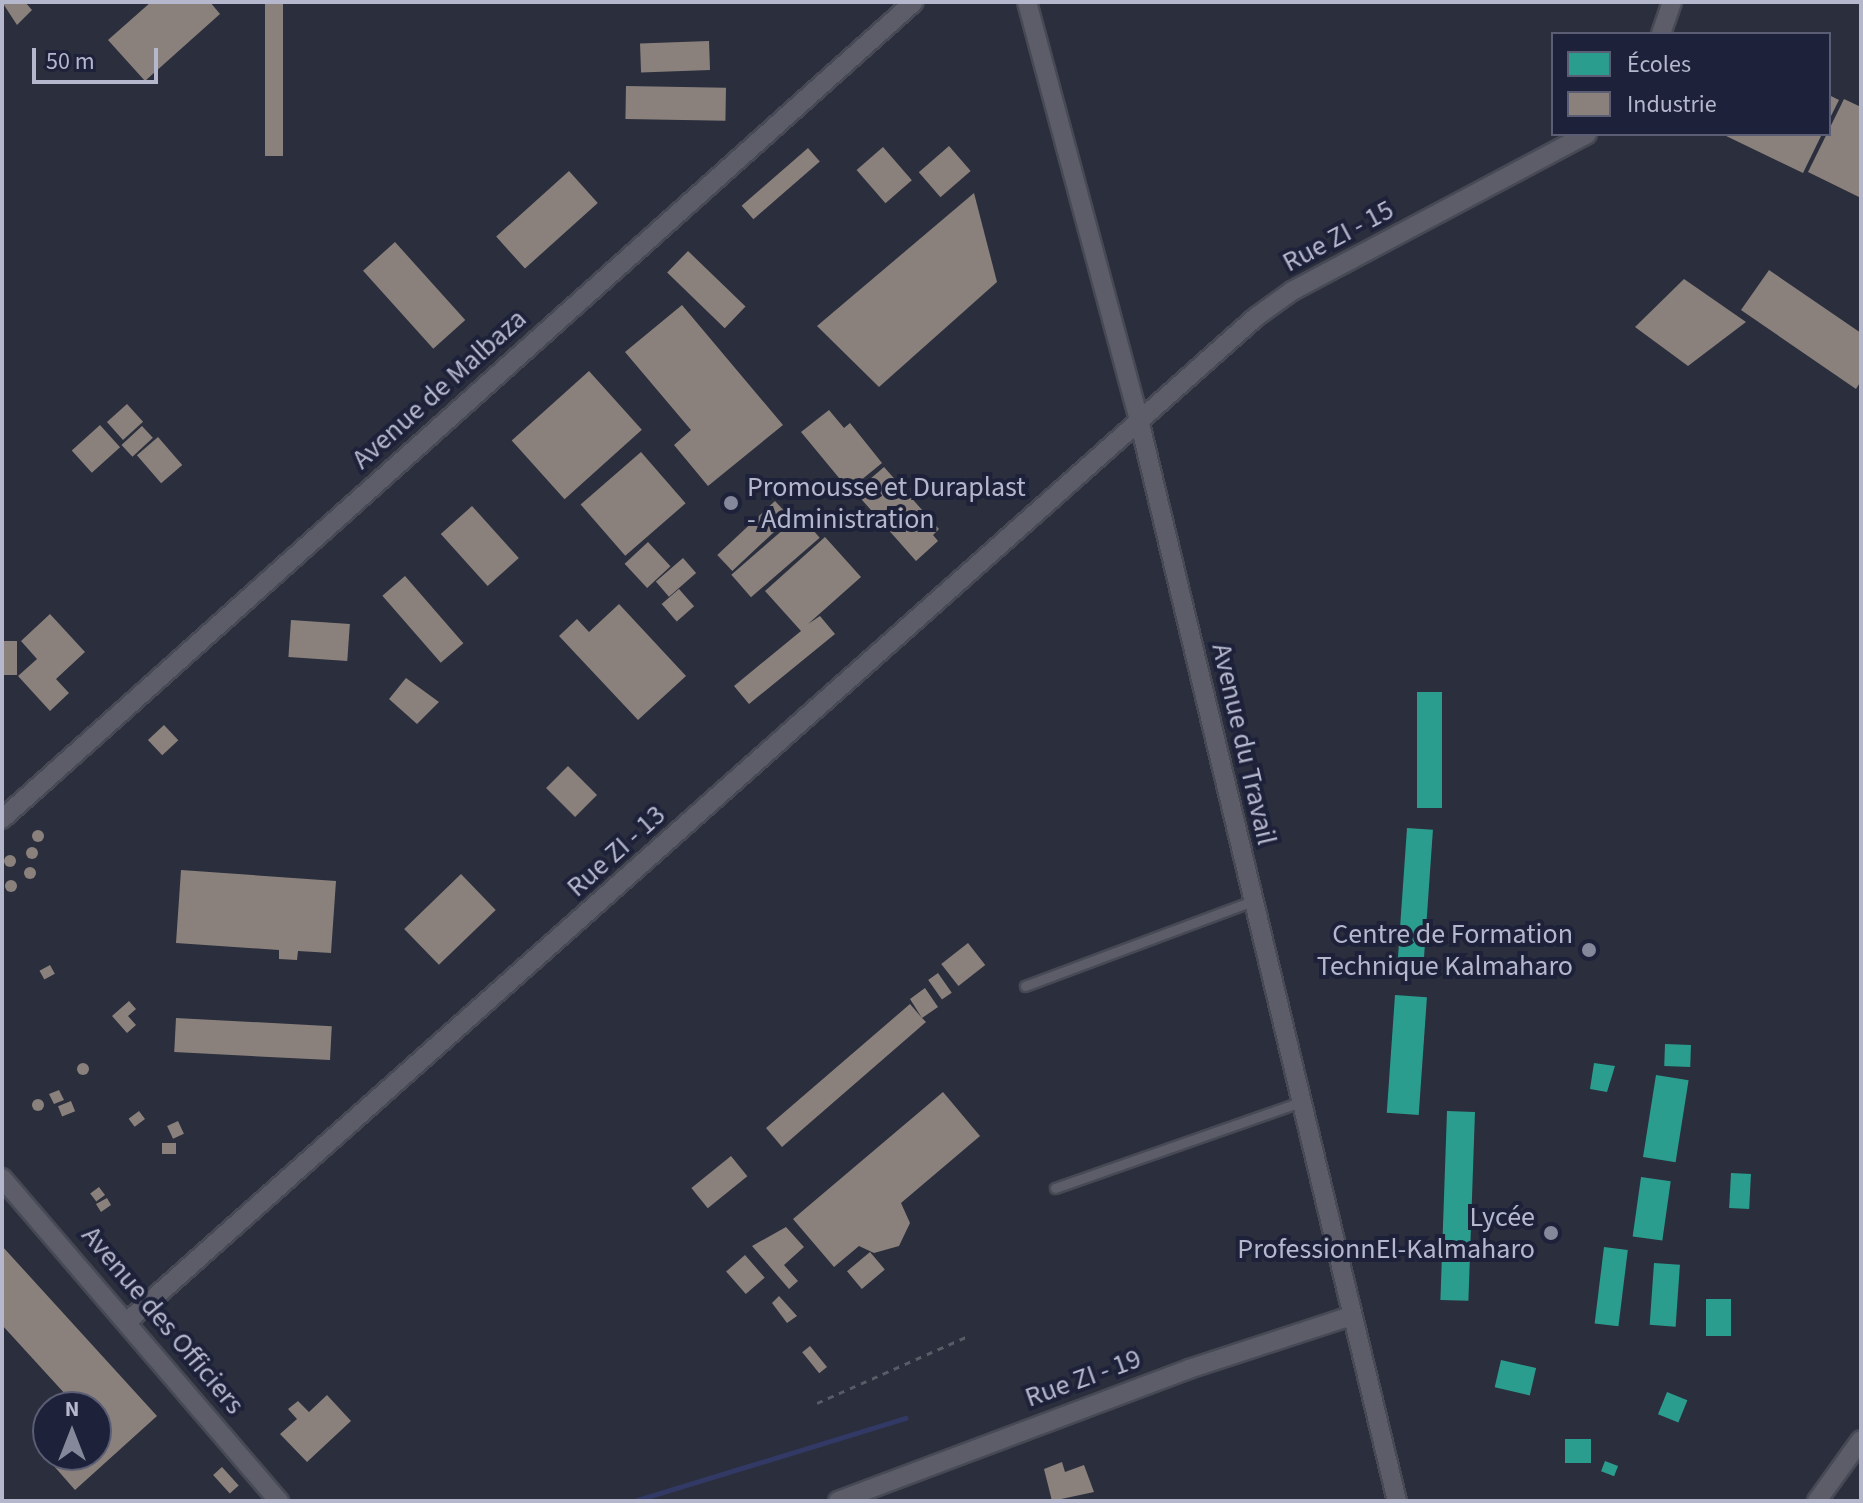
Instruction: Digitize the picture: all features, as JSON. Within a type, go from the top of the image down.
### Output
[{"type":"street","name":"Avenue de Malbaza","points":[[2,819],[914,2]]},
{"type":"street","name":"Avenue du Travail","points":[[1027,2],[1140,424],[1397,1501]]},
{"type":"street","points":[[1662,32],[1672,2]]},
{"type":"street","name":"Rue ZI - 15","points":[[1140,424],[1256,317],[1292,291],[1583,136]]},
{"type":"street","name":"Rue ZI - 13","points":[[129,1320],[1140,424]]},
{"type":"street","name":"Avenue des Officiers","points":[[2,1178],[129,1320],[279,1501]]},
{"type":"street","name":"Rue ZI - 19","points":[[838,1501],[1189,1369],[1351,1316]]},
{"type":"street","points":[[1817,1501],[1861,1440]]},
{"type":"lane","points":[[1025,986],[1252,901]]},
{"type":"lane","points":[[1055,1188],[1301,1102]]},
{"type":"path","points":[[817,1403],[968,1336]]},
{"type":"building: Écoles","points":[[1417,692],[1442,692],[1442,808],[1417,808]]},
{"type":"building: Écoles","points":[[1407,828],[1433,830],[1423,973],[1397,972]]},
{"type":"building: Écoles","points":[[1395,995],[1427,997],[1419,1115],[1387,1113]]},
{"type":"building: Écoles","points":[[1665,1044],[1691,1045],[1690,1067],[1664,1066]]},
{"type":"building: Écoles","points":[[1594,1063],[1615,1066],[1607,1092],[1590,1089]]},
{"type":"building: Écoles","points":[[1656,1075],[1689,1080],[1676,1162],[1643,1157]]},
{"type":"building: Écoles","points":[[1447,1111],[1475,1112],[1468,1301],[1440,1300]]},
{"type":"building: Écoles","points":[[1731,1173],[1751,1174],[1749,1209],[1729,1208]]},
{"type":"building: Écoles","points":[[1641,1177],[1671,1181],[1662,1241],[1633,1236]]},
{"type":"building: Écoles","points":[[1604,1247],[1628,1250],[1618,1326],[1595,1323]]},
{"type":"building: Écoles","points":[[1654,1263],[1680,1265],[1676,1327],[1650,1325]]},
{"type":"building: Écoles","points":[[1706,1299],[1731,1299],[1731,1336],[1706,1336]]},
{"type":"building: Écoles","points":[[1501,1360],[1536,1368],[1530,1395],[1495,1387]]},
{"type":"building: Écoles","points":[[1667,1392],[1687,1400],[1678,1422],[1658,1414]]},
{"type":"building: Écoles","points":[[1565,1439],[1591,1439],[1591,1463],[1565,1463]]},
{"type":"building: Écoles","points":[[1605,1461],[1618,1466],[1614,1476],[1601,1471]]},
{"type":"building: Industrie","points":[[2,2],[25,2],[32,10],[17,25]]},
{"type":"building: Industrie","points":[[151,2],[210,2],[220,14],[145,81],[108,40]]},
{"type":"building: Industrie","points":[[265,2],[283,2],[283,156],[265,156]]},
{"type":"building: Industrie","points":[[709,41],[710,70],[641,72],[640,43]]},
{"type":"building: Industrie","points":[[626,86],[726,88],[725,121],[625,119]]},
{"type":"building: Industrie","points":[[1831,96],[1839,100],[1831,116]]},
{"type":"building: Industrie","points":[[1844,99],[1861,107],[1861,198],[1808,172],[1826,136],[1831,136],[1831,125]]},
{"type":"building: Industrie","points":[[1726,136],[1821,136],[1803,173]]},
{"type":"building: Industrie","points":[[949,146],[971,171],[940,197],[919,172]]},
{"type":"building: Industrie","points":[[883,147],[912,180],[885,203],[857,170]]},
{"type":"building: Industrie","points":[[808,148],[820,162],[753,219],[742,206]]},
{"type":"building: Industrie","points":[[569,171],[598,203],[525,269],[496,237]]},
{"type":"building: Industrie","points":[[974,193],[997,282],[879,387],[817,326]]},
{"type":"building: Industrie","points":[[395,242],[465,320],[433,349],[363,271]]},
{"type":"building: Industrie","points":[[688,251],[746,307],[725,328],[667,273]]},
{"type":"building: Industrie","points":[[1769,270],[1861,333],[1861,381],[1856,389],[1741,310]]},
{"type":"building: Industrie","points":[[1684,279],[1746,322],[1688,366],[1635,327]]},
{"type":"building: Industrie","points":[[682,305],[783,425],[708,486],[674,445],[691,430],[625,352]]},
{"type":"building: Industrie","points":[[589,371],[642,430],[565,499],[512,441]]},
{"type":"building: Industrie","points":[[127,404],[143,422],[123,440],[107,422]]},
{"type":"building: Industrie","points":[[829,410],[844,428],[850,423],[882,463],[849,490],[801,432]]},
{"type":"building: Industrie","points":[[100,425],[120,447],[92,473],[72,450]]},
{"type":"building: Industrie","points":[[142,426],[153,438],[132,457],[122,445]]},
{"type":"building: Industrie","points":[[158,437],[182,465],[161,483],[137,455]]},
{"type":"building: Industrie","points":[[641,452],[686,503],[625,556],[581,504]]},
{"type":"building: Industrie","points":[[884,467],[939,529],[933,535],[938,541],[916,561],[855,492]]},
{"type":"building: Industrie","points":[[775,501],[790,517],[732,571],[717,555]]},
{"type":"building: Industrie","points":[[472,506],[519,558],[488,586],[441,534]]},
{"type":"building: Industrie","points":[[800,515],[820,538],[751,597],[731,575]]},
{"type":"building: Industrie","points":[[825,537],[861,577],[808,624],[820,616],[835,634],[749,704],[734,686],[801,631],[765,591]]},
{"type":"building: Industrie","points":[[648,542],[671,566],[647,588],[625,564]]},
{"type":"building: Industrie","points":[[683,558],[696,573],[669,597],[656,582]]},
{"type":"building: Industrie","points":[[405,576],[463,643],[441,663],[382,596]]},
{"type":"building: Industrie","points":[[679,589],[694,606],[677,621],[662,604]]},
{"type":"building: Industrie","points":[[619,604],[686,676],[638,720],[559,636],[577,619],[589,632]]},
{"type":"building: Industrie","points":[[50,614],[85,652],[56,679],[69,693],[50,711],[18,676],[37,659],[21,641]]},
{"type":"building: Industrie","points":[[291,620],[350,624],[347,661],[288,657]]},
{"type":"building: Industrie","points":[[2,641],[17,641],[17,675],[2,675]]},
{"type":"building: Industrie","points":[[406,678],[439,702],[417,724],[389,699]]},
{"type":"building: Industrie","points":[[164,725],[178,740],[162,755],[148,740]]},
{"type":"building: Industrie","points":[[568,766],[597,795],[575,817],[546,788]]},
{"type":"building: Industrie","points":[[38,830],[44,836],[38,842],[32,836]]},
{"type":"building: Industrie","points":[[32,847],[38,853],[32,859],[26,853]]},
{"type":"building: Industrie","points":[[10,855],[16,861],[10,867],[4,861]]},
{"type":"building: Industrie","points":[[30,867],[36,873],[30,879],[24,873]]},
{"type":"building: Industrie","points":[[181,870],[336,881],[331,953],[298,951],[297,960],[279,959],[279,950],[176,943]]},
{"type":"building: Industrie","points":[[461,874],[496,910],[439,965],[404,929]]},
{"type":"building: Industrie","points":[[11,880],[17,886],[11,892],[5,886]]},
{"type":"building: Industrie","points":[[968,943],[985,965],[958,986],[941,964]]},
{"type":"building: Industrie","points":[[50,965],[55,974],[44,980],[40,971]]},
{"type":"building: Industrie","points":[[938,973],[952,993],[942,1000],[928,980]]},
{"type":"building: Industrie","points":[[925,988],[938,1007],[922,1018],[910,999]]},
{"type":"building: Industrie","points":[[129,1001],[136,1009],[128,1016],[136,1025],[127,1033],[112,1016]]},
{"type":"building: Industrie","points":[[910,1004],[926,1022],[782,1147],[766,1128]]},
{"type":"building: Industrie","points":[[176,1018],[332,1026],[330,1060],[174,1052]]},
{"type":"building: Industrie","points":[[83,1063],[89,1069],[83,1075],[77,1069]]},
{"type":"building: Industrie","points":[[59,1090],[64,1100],[54,1104],[49,1094]]},
{"type":"building: Industrie","points":[[943,1092],[980,1136],[901,1203],[910,1223],[899,1246],[874,1253],[859,1246],[834,1267],[793,1219]]},
{"type":"building: Industrie","points":[[38,1099],[44,1105],[38,1111],[32,1105]]},
{"type":"building: Industrie","points":[[71,1101],[75,1111],[62,1116],[58,1106]]},
{"type":"building: Industrie","points":[[139,1111],[145,1119],[135,1127],[129,1119]]},
{"type":"building: Industrie","points":[[178,1121],[184,1134],[173,1139],[167,1126]]},
{"type":"building: Industrie","points":[[162,1143],[176,1143],[176,1154],[162,1154]]},
{"type":"building: Industrie","points":[[731,1156],[747,1176],[708,1208],[691,1188]]},
{"type":"building: Industrie","points":[[99,1187],[105,1195],[96,1202],[90,1194]]},
{"type":"building: Industrie","points":[[107,1198],[111,1205],[101,1212],[96,1204]]},
{"type":"building: Industrie","points":[[786,1227],[804,1247],[784,1265],[798,1281],[789,1289],[752,1246]]},
{"type":"building: Industrie","points":[[2,1246],[157,1416],[112,1457],[112,1391],[62,1391],[2,1325]]},
{"type":"building: Industrie","points":[[870,1252],[885,1270],[862,1289],[847,1271]]},
{"type":"building: Industrie","points":[[745,1255],[765,1278],[746,1294],[726,1271]]},
{"type":"building: Industrie","points":[[779,1296],[797,1316],[787,1323],[772,1303]]},
{"type":"building: Industrie","points":[[810,1346],[827,1367],[819,1373],[802,1352]]},
{"type":"building: Industrie","points":[[327,1395],[351,1421],[307,1462],[280,1434],[297,1419],[288,1409],[298,1401],[309,1412]]},
{"type":"building: Industrie","points":[[1062,1462],[1065,1472],[1084,1465],[1094,1492],[1052,1501],[1044,1469]]},
{"type":"building: Industrie","points":[[222,1467],[239,1486],[230,1494],[213,1475]]},
{"type":"building: Industrie","points":[[58,1471],[96,1471],[75,1490]]},
{"type":"waterway","points":[[634,1501],[906,1418]]},
{"type":"place","name":"Promousse et Duraplast - Administration","points":[[731,503]]},
{"type":"place","name":"Centre de Formation Technique Kalmaharo","points":[[1589,950]]},
{"type":"place","name":"Lycée ProfessionnEl-Kalmaharo","points":[[1551,1233]]}]
